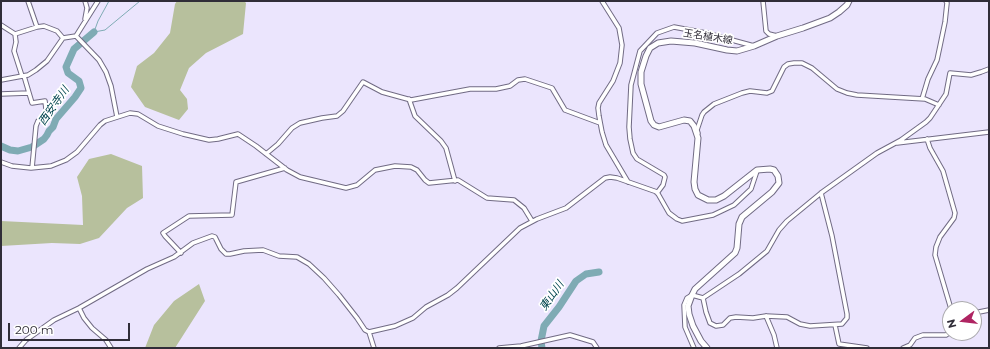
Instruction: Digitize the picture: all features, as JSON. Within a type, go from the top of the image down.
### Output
[{"type":"main road","name":"玉名植木線","points":[[698,138],[694,126],[690,121],[680,120],[659,127],[654,125],[651,121],[646,108],[641,78],[641,72],[650,48],[658,43],[671,41],[695,43],[737,51],[830,18],[847,5],[849,1]]},
{"type":"main road","points":[[698,138],[694,182],[695,189],[698,195],[702,198],[716,200],[724,196],[757,170],[774,170],[778,176],[779,182],[772,192],[742,218],[739,224],[737,248],[735,253],[695,289],[692,295],[688,306],[689,314],[693,326],[701,341],[708,348]]},
{"type":"street","points":[[28,1],[37,27]]},
{"type":"street","points":[[85,1],[87,8],[85,21]]},
{"type":"street","points":[[76,36],[98,1]]},
{"type":"street","points":[[602,1],[619,28],[622,44],[620,63],[613,82],[599,103],[598,108],[600,123],[606,145],[629,183]]},
{"type":"street","points":[[763,1],[766,31],[768,34],[777,36]]},
{"type":"street","points":[[922,99],[928,79],[937,60],[945,22],[946,1]]},
{"type":"street","points":[[1,25],[15,34]]},
{"type":"street","points":[[15,34],[44,26],[57,31],[63,38]]},
{"type":"street","points":[[657,193],[664,185],[665,177],[637,159],[633,153],[630,139],[629,120],[631,85],[640,52],[657,33],[674,27],[754,46]]},
{"type":"street","points":[[15,34],[16,42],[14,51],[32,103],[45,101],[47,117],[38,121],[36,126],[32,168]]},
{"type":"street","points":[[1,80],[23,76],[36,70],[47,61],[63,38],[76,36]]},
{"type":"street","points":[[76,36],[99,60],[106,72],[111,86],[117,117]]},
{"type":"street","points":[[698,138],[697,130],[704,112],[714,104],[742,92],[750,91],[766,93],[772,91],[784,67],[794,62],[802,63],[812,68],[837,89],[847,93],[922,99],[939,105]]},
{"type":"street","points":[[694,348],[687,335],[684,320],[684,305],[687,298],[692,295],[703,298],[739,274],[767,251],[783,226],[821,193],[926,122],[946,94],[950,73],[971,74],[989,69]]},
{"type":"street","points":[[266,154],[278,144],[292,128],[300,123],[337,116],[343,112],[363,82],[382,92],[409,99],[470,89],[496,89],[510,86],[518,80],[525,79],[552,88],[565,110],[600,123]]},
{"type":"street","points":[[1,94],[29,93]]},
{"type":"street","points":[[409,99],[415,116],[441,141],[446,148],[455,181]]},
{"type":"street","points":[[1,162],[12,166],[32,168],[51,166],[66,160],[77,152],[100,125],[130,113],[138,114],[158,126],[209,140],[238,134],[300,177],[346,188],[358,185],[376,170],[395,166],[412,167],[417,170],[429,183],[458,180],[487,198],[514,200],[524,208],[532,221]]},
{"type":"street","points":[[894,144],[989,132]]},
{"type":"street","points":[[927,139],[930,148],[944,171],[955,213],[954,218],[940,237],[935,255],[948,301]]},
{"type":"street","points":[[181,253],[163,233],[189,216],[232,215],[236,182],[285,168]]},
{"type":"street","points":[[369,332],[395,326],[408,321],[426,307],[448,295],[491,257],[520,228],[532,221],[566,208],[605,178],[613,177],[657,193],[669,212],[677,219],[682,221],[721,212],[734,206],[750,189],[757,170]]},
{"type":"street","points":[[703,298],[710,323],[716,326],[723,325],[730,318],[752,318],[766,316],[787,317],[800,324],[810,326],[842,324],[847,318],[847,314],[832,236],[821,193]]},
{"type":"street","points":[[19,348],[26,340],[47,324],[79,308],[143,270],[181,253],[193,243],[212,236],[215,237],[221,249],[226,254],[263,250],[280,256],[297,257],[309,264],[324,278],[350,308],[365,330],[369,332],[374,348]]},
{"type":"street","points":[[79,308],[84,318],[92,328],[106,340],[111,348]]},
{"type":"street","points":[[766,316],[774,335],[777,348]]},
{"type":"street","points":[[835,325],[839,346],[867,348]]},
{"type":"street","points":[[499,348],[521,346],[570,334],[593,342],[597,348]]},
{"type":"street","points":[[903,348],[910,345],[915,338],[923,335],[942,335]]},
{"type":"green space","points":[[177,1],[244,1],[246,3],[243,34],[206,53],[189,68],[180,90],[187,99],[188,109],[179,120],[145,107],[131,87],[137,66],[154,53],[170,33],[175,4]]},
{"type":"green space","points":[[111,154],[142,166],[143,198],[127,208],[99,238],[80,244],[52,243],[1,246],[1,221],[83,225],[82,196],[77,177],[89,159]]},
{"type":"green space","points":[[199,284],[205,301],[175,348],[145,348],[154,325],[174,301]]},
{"type":"waterway","points":[[109,1],[94,32],[105,30],[140,1]]},
{"type":"waterway","name":"西安寺川","points":[[1,146],[10,150],[18,151],[32,147],[44,139],[53,127],[56,119],[81,88],[79,81],[68,73],[66,67],[74,49],[94,32]]},
{"type":"waterway","name":"東山川","points":[[542,348],[541,341],[544,326],[559,307],[576,281],[586,274],[599,272]]}]
